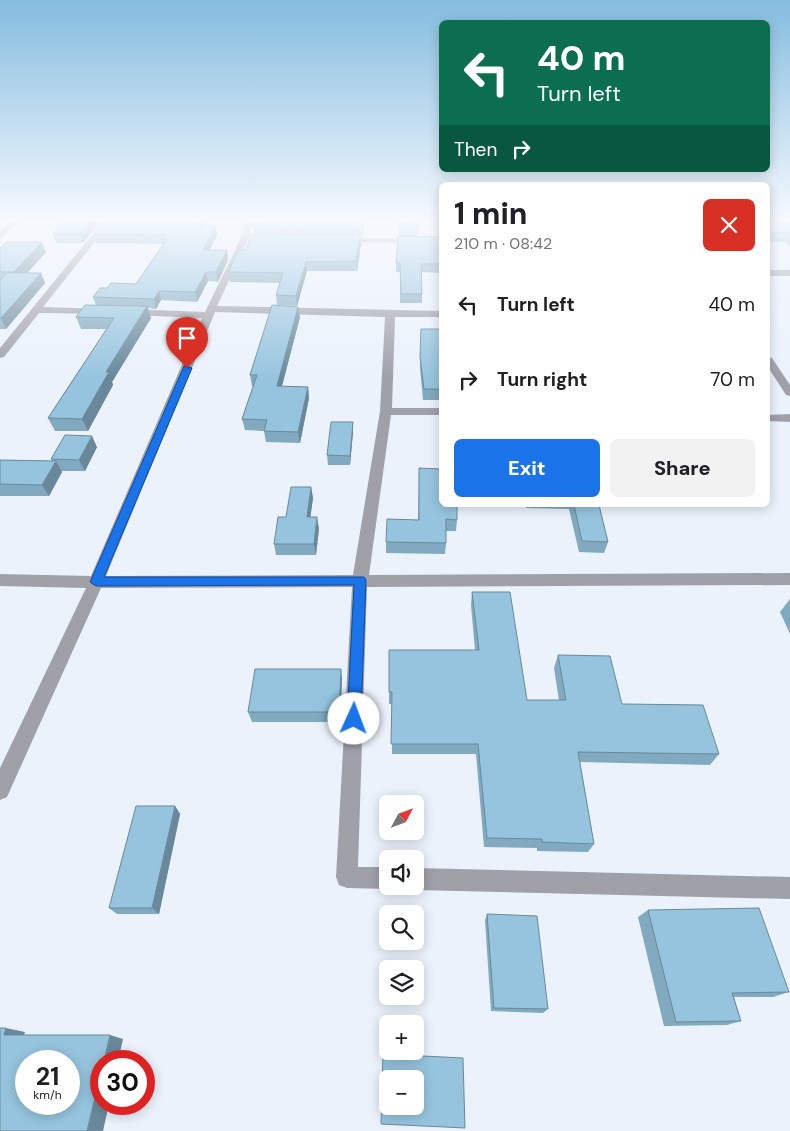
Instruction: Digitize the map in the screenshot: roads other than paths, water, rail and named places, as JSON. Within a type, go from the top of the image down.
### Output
[{"type":"street","points":[[0,355],[67,272]]},
{"type":"street","points":[[0,790],[96,582],[211,312],[232,272]]},
{"type":"street","points":[[770,273],[790,273]]},
{"type":"street","points":[[36,310],[439,314]]},
{"type":"street","points":[[379,878],[347,878],[360,580],[386,411],[390,314]]},
{"type":"street","points":[[770,363],[790,393]]},
{"type":"street","points":[[386,411],[439,412]]},
{"type":"street","points":[[770,418],[790,418]]},
{"type":"street","points":[[0,580],[96,582],[790,579]]},
{"type":"street","points":[[424,879],[790,888]]}]
